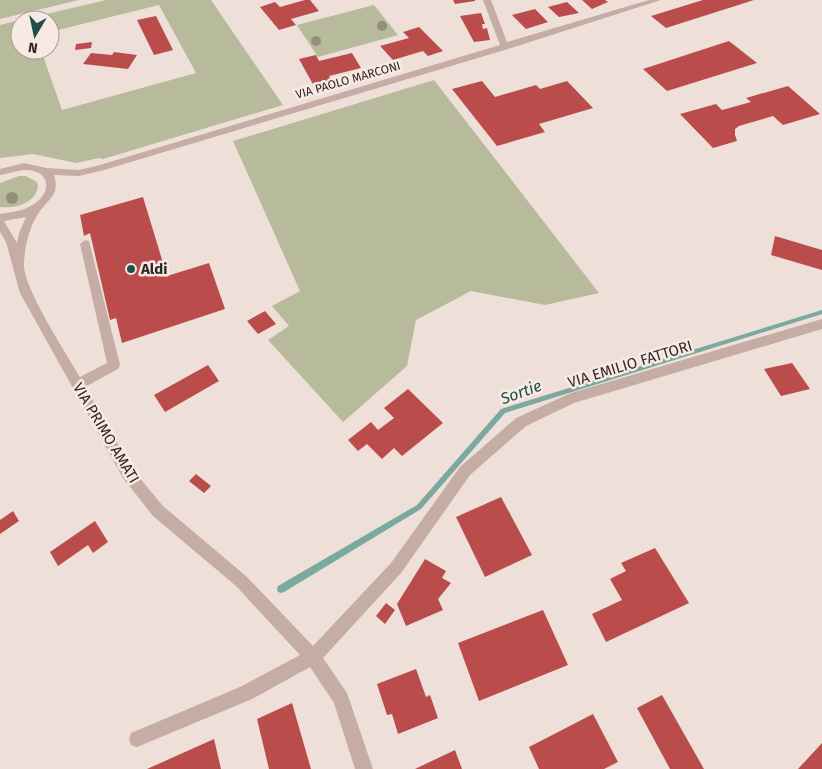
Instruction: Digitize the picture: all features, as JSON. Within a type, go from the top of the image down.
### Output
[{"type":"street","points":[[487,0],[505,47]]},
{"type":"street","name":"VIA PAOLO MARCONI","points":[[0,170],[36,167],[45,170],[79,173],[101,168],[162,148],[657,0]]},
{"type":"street","points":[[0,218],[24,214],[36,208],[52,192],[54,184],[51,176],[45,170]]},
{"type":"street","points":[[17,268],[24,233],[36,208]]},
{"type":"street","name":"VIA PRIMO AMATI","points":[[0,223],[10,242],[26,293],[128,474],[158,511],[241,581],[314,657],[341,699],[364,769]]},
{"type":"street","points":[[0,247],[10,242]]},
{"type":"street","points":[[77,385],[114,365],[84,244]]},
{"type":"street","name":"VIA EMILIO FATTORI","points":[[314,657],[396,568],[465,471],[521,422],[571,398],[822,324]]},
{"type":"street","points":[[137,739],[246,693],[314,657]]},
{"type":"green space","points":[[0,0],[79,0],[37,10],[10,10],[10,17],[0,19]]},
{"type":"green space","points":[[106,0],[211,0],[283,105],[103,159],[99,158],[76,163],[33,154],[0,158],[0,25],[10,22],[10,60],[44,60],[62,110],[196,73],[159,5],[60,30],[60,11]]},
{"type":"green space","points":[[374,5],[398,35],[318,57],[297,25]]},
{"type":"green space","points":[[434,80],[599,293],[545,305],[471,291],[416,320],[407,366],[343,422],[268,340],[289,326],[272,306],[300,291],[233,141]]},
{"type":"green space","points":[[19,176],[26,176],[37,182],[38,186],[33,197],[18,206],[0,207],[0,183]]},
{"type":"building","points":[[310,0],[319,11],[291,19],[296,25],[279,30],[260,7],[275,2],[280,7]]},
{"type":"building","points":[[453,0],[475,0],[475,1],[455,4]]},
{"type":"building","points":[[582,0],[605,0],[608,2],[592,9]]},
{"type":"building","points":[[703,0],[754,0],[666,28],[651,16]]},
{"type":"building","points":[[567,2],[579,13],[559,17],[548,7]]},
{"type":"building","points":[[535,9],[548,22],[526,29],[512,15]]},
{"type":"building","points":[[481,13],[485,24],[482,24],[483,29],[487,28],[490,40],[474,42],[460,16]]},
{"type":"building","points":[[156,16],[173,50],[154,55],[137,20]]},
{"type":"building","points":[[419,27],[443,51],[428,56],[423,51],[393,60],[380,46],[409,38],[403,32]]},
{"type":"building","points":[[729,41],[757,63],[667,91],[643,69]]},
{"type":"building","points":[[92,42],[91,48],[75,50],[76,44]]},
{"type":"building","points":[[114,52],[137,55],[128,69],[83,64],[91,53],[112,55]]},
{"type":"building","points":[[352,53],[361,68],[329,76],[333,83],[315,88],[299,59],[316,55],[319,61]]},
{"type":"building","points":[[482,81],[495,97],[536,85],[540,89],[567,81],[593,108],[539,124],[545,132],[497,146],[452,89]]},
{"type":"building","points":[[788,86],[820,114],[783,125],[773,116],[739,126],[735,129],[737,141],[713,148],[680,114],[716,104],[722,110],[751,102],[746,98]]},
{"type":"building","name":"Aldi","points":[[143,197],[167,276],[209,263],[225,309],[122,343],[116,318],[110,320],[90,233],[84,236],[80,215]]},
{"type":"building","points":[[775,236],[822,250],[822,270],[771,255]]},
{"type":"building","points":[[265,311],[276,324],[258,334],[247,321]]},
{"type":"building","points":[[792,363],[810,389],[781,396],[764,369]]},
{"type":"building","points":[[208,365],[219,381],[165,412],[154,395]]},
{"type":"building","points":[[408,389],[443,423],[402,456],[394,448],[382,459],[367,444],[358,451],[348,440],[371,422],[378,430],[394,418],[384,408]]},
{"type":"building","points":[[196,474],[211,486],[204,493],[189,481]]},
{"type":"building","points":[[501,497],[532,555],[485,577],[456,517]]},
{"type":"building","points":[[13,511],[19,521],[0,534],[0,520]]},
{"type":"building","points":[[95,521],[108,542],[93,553],[88,545],[58,566],[50,552]]},
{"type":"building","points":[[655,548],[689,603],[606,642],[592,614],[622,600],[610,579],[626,571],[621,563]]},
{"type":"building","points":[[425,559],[446,571],[442,578],[451,583],[438,599],[443,610],[406,626],[397,604]]},
{"type":"building","points":[[386,603],[395,610],[385,624],[376,616]]},
{"type":"building","points":[[543,610],[568,665],[479,701],[458,643]]},
{"type":"building","points":[[416,669],[426,697],[430,695],[438,718],[398,734],[392,714],[387,715],[377,684]]},
{"type":"building","points":[[662,695],[704,769],[670,769],[637,708]]},
{"type":"building","points":[[292,703],[311,769],[269,769],[257,719]]},
{"type":"building","points":[[593,714],[618,762],[604,769],[539,769],[529,747]]},
{"type":"building","points":[[214,739],[221,769],[147,769]]},
{"type":"building","points":[[822,743],[822,769],[798,769]]},
{"type":"building","points":[[455,750],[462,769],[415,769]]},
{"type":"waterway","name":"Sortie","points":[[281,589],[419,507],[503,411],[822,312]]},
{"type":"place","name":"Aldi","points":[[131,269]]}]
